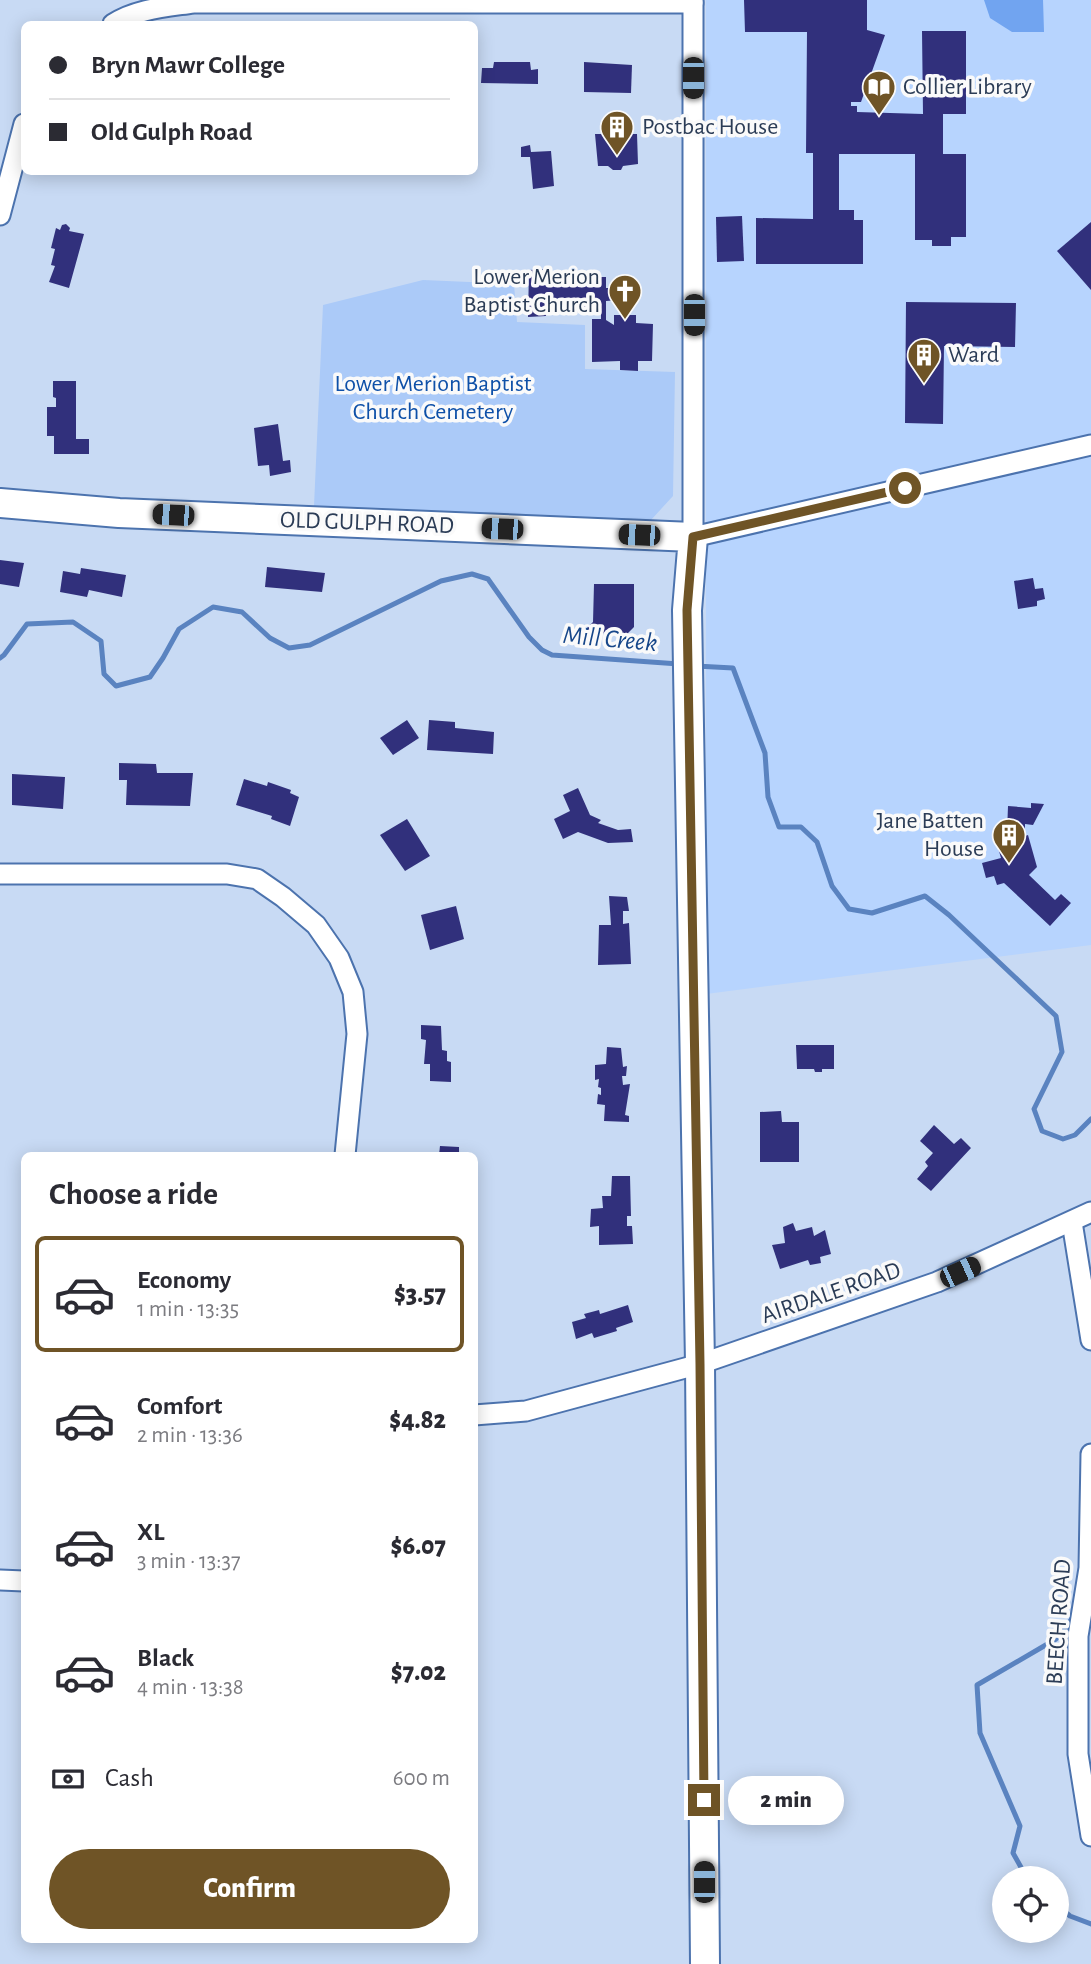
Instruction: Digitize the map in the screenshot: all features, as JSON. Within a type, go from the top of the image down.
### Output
[{"type":"street","points":[[118,21],[155,9],[205,3],[693,2],[693,537],[687,610],[700,1364],[705,1964]]},
{"type":"street","points":[[0,215],[21,135]]},
{"type":"street","points":[[693,537],[1091,445]]},
{"type":"street","name":"OLD GULPH ROAD","points":[[0,503],[133,513],[693,537]]},
{"type":"street","points":[[0,874],[227,874],[257,879],[283,897],[316,925],[339,958],[353,992],[357,1034],[345,1152]]},
{"type":"street","name":"AIRDALE ROAD","points":[[478,1415],[526,1411],[700,1364],[937,1282],[1091,1212]]},
{"type":"street","points":[[1072,1222],[1091,1340]]},
{"type":"street","name":"BEECH ROAD","points":[[1091,1454],[1089,1568],[1078,1636],[1078,1754],[1091,1836]]},
{"type":"street","points":[[0,1580],[21,1581]]},
{"type":"shaded area","points":[[706,0],[1091,0],[1091,945],[706,994]]},
{"type":"shaded area","points":[[984,0],[1043,0],[1044,32],[1012,32],[990,18]]},
{"type":"green space","name":"Lower Merion Baptist Church Cemetery","points":[[423,280],[514,284],[517,322],[585,325],[585,369],[675,372],[673,496],[651,520],[314,506],[323,305]]},
{"type":"building","points":[[744,0],[867,0],[867,30],[885,35],[861,102],[851,102],[851,106],[857,106],[857,112],[923,114],[922,31],[966,31],[966,114],[943,114],[943,154],[966,154],[966,237],[951,237],[951,246],[932,246],[932,240],[915,240],[915,154],[839,154],[839,210],[854,210],[854,220],[863,220],[863,264],[756,264],[756,218],[813,219],[813,153],[806,153],[807,32],[745,32]]},
{"type":"building","points":[[494,62],[530,62],[531,70],[538,69],[538,84],[481,83],[482,68],[493,68]]},
{"type":"building","points":[[584,62],[632,65],[631,93],[584,92]]},
{"type":"building","name":"Postbac House","points":[[595,134],[637,134],[638,164],[623,166],[621,170],[598,166]]},
{"type":"building","points":[[530,145],[531,152],[551,151],[554,186],[533,189],[530,157],[521,157],[521,147]]},
{"type":"building","points":[[742,216],[744,261],[717,262],[716,217]]},
{"type":"building","points":[[1091,222],[1091,290],[1057,251]]},
{"type":"building","points":[[66,224],[70,228],[69,231],[84,234],[69,288],[49,282],[55,266],[51,265],[55,249],[51,248],[56,228],[60,230],[62,225]]},
{"type":"building","name":"Lower Merion Baptist Church","points":[[546,269],[546,278],[606,277],[606,288],[619,288],[619,300],[606,301],[606,320],[614,325],[614,315],[636,315],[636,323],[653,324],[652,361],[638,361],[638,371],[620,370],[620,361],[592,362],[592,319],[601,319],[601,313],[545,311],[546,316],[528,317],[529,270]]},
{"type":"building","name":"Ward","points":[[906,302],[1016,303],[1015,347],[944,346],[943,424],[905,423]]},
{"type":"building","points":[[53,381],[76,381],[76,439],[89,439],[89,454],[54,454],[54,436],[47,436],[47,407],[56,407]]},
{"type":"building","points":[[278,424],[283,461],[290,460],[291,472],[270,476],[269,465],[258,466],[254,428]]},
{"type":"building","points":[[0,560],[24,563],[19,587],[0,584]]},
{"type":"building","points":[[267,567],[325,573],[322,592],[265,587]]},
{"type":"building","points":[[81,568],[126,575],[122,597],[89,590],[87,597],[60,592],[63,571],[80,574]]},
{"type":"building","points":[[1033,578],[1035,589],[1043,588],[1045,599],[1037,601],[1037,606],[1018,609],[1014,581]]},
{"type":"building","points":[[594,584],[634,584],[634,627],[622,639],[613,630],[606,630],[598,640],[586,629],[593,622]]},
{"type":"building","points":[[407,720],[419,738],[393,755],[380,738]]},
{"type":"building","points":[[429,720],[455,722],[455,728],[494,732],[493,754],[427,750]]},
{"type":"building","points":[[119,763],[156,764],[157,773],[193,773],[190,806],[126,805],[127,780],[119,780]]},
{"type":"building","points":[[12,774],[65,777],[63,809],[12,805]]},
{"type":"building","points":[[244,779],[267,786],[268,782],[291,790],[290,793],[299,797],[290,826],[271,819],[272,816],[236,805]]},
{"type":"building","points":[[578,788],[590,815],[601,820],[598,823],[618,830],[631,829],[633,842],[608,843],[578,832],[563,839],[554,819],[570,811],[563,795]]},
{"type":"building","name":"Jane Batten House","points":[[1031,803],[1044,804],[1033,825],[1025,824],[1025,836],[1028,835],[1037,867],[1029,875],[1055,900],[1061,894],[1071,903],[1050,926],[1004,883],[997,885],[994,876],[986,878],[982,863],[1001,858],[996,841],[1007,833],[1008,806],[1031,808]]},
{"type":"building","points":[[407,819],[430,856],[405,871],[380,835]]},
{"type":"building","points":[[609,896],[627,897],[629,911],[623,911],[623,924],[629,923],[631,964],[598,965],[599,925],[611,925]]},
{"type":"building","points":[[456,906],[464,939],[430,950],[421,915]]},
{"type":"building","points":[[421,1025],[441,1026],[442,1050],[447,1051],[447,1061],[451,1062],[451,1082],[430,1081],[430,1064],[424,1064],[426,1040],[421,1039]]},
{"type":"building","points":[[796,1045],[834,1045],[834,1069],[815,1072],[814,1069],[797,1069]]},
{"type":"building","points":[[607,1047],[621,1048],[623,1067],[627,1066],[626,1076],[622,1076],[623,1085],[630,1084],[625,1115],[629,1116],[629,1122],[604,1121],[605,1105],[597,1104],[601,1088],[598,1087],[599,1079],[595,1080],[595,1065],[606,1064]]},
{"type":"building","points":[[781,1111],[782,1122],[799,1122],[799,1162],[760,1162],[760,1112]]},
{"type":"building","points":[[934,1125],[954,1144],[961,1138],[971,1148],[931,1191],[917,1179],[928,1166],[925,1162],[933,1153],[920,1141]]},
{"type":"building","points":[[440,1146],[459,1147],[459,1152],[439,1152]]},
{"type":"building","points":[[612,1176],[630,1176],[631,1216],[627,1216],[627,1226],[632,1226],[633,1244],[599,1245],[599,1226],[590,1227],[591,1209],[603,1208],[602,1196],[611,1196]]},
{"type":"building","points":[[793,1223],[796,1231],[812,1227],[814,1236],[825,1230],[831,1254],[820,1257],[821,1263],[810,1265],[808,1260],[780,1269],[772,1245],[785,1243],[783,1227]]},
{"type":"building","points":[[628,1305],[633,1322],[616,1328],[617,1331],[594,1338],[592,1333],[576,1339],[572,1322],[586,1318],[584,1314],[599,1310],[600,1314]]},
{"type":"waterway","name":"Mill Creek","points":[[0,658],[27,624],[73,622],[101,641],[104,674],[116,686],[150,677],[179,629],[213,607],[242,612],[270,638],[289,648],[310,645],[441,581],[472,574],[488,579],[529,637],[542,650],[552,655],[679,664]]},
{"type":"waterway","name":"Mill Creek","points":[[696,666],[733,668],[765,753],[768,797],[779,827],[801,827],[817,842],[832,886],[849,909],[872,913],[925,896],[949,915],[1056,1016],[1062,1052],[1034,1109],[1042,1131],[1063,1139],[1075,1135],[1091,1119]]},
{"type":"waterway","points":[[1020,1866],[1013,1853],[1020,1826],[980,1733],[977,1685],[1056,1639],[1074,1616]]},
{"type":"waterway","points":[[1069,1915],[1091,1924]]},
{"type":"place","name":"Collier Library","points":[[879,117]]},
{"type":"place","name":"Postbac House","points":[[617,157]]},
{"type":"place","name":"Lower Merion Baptist Church","points":[[625,321]]},
{"type":"place","name":"Ward","points":[[924,385]]},
{"type":"place","name":"Jane Batten House","points":[[1009,865]]},
{"type":"route","points":[[704,1800],[700,1364],[687,610],[693,537],[905,488]]}]
